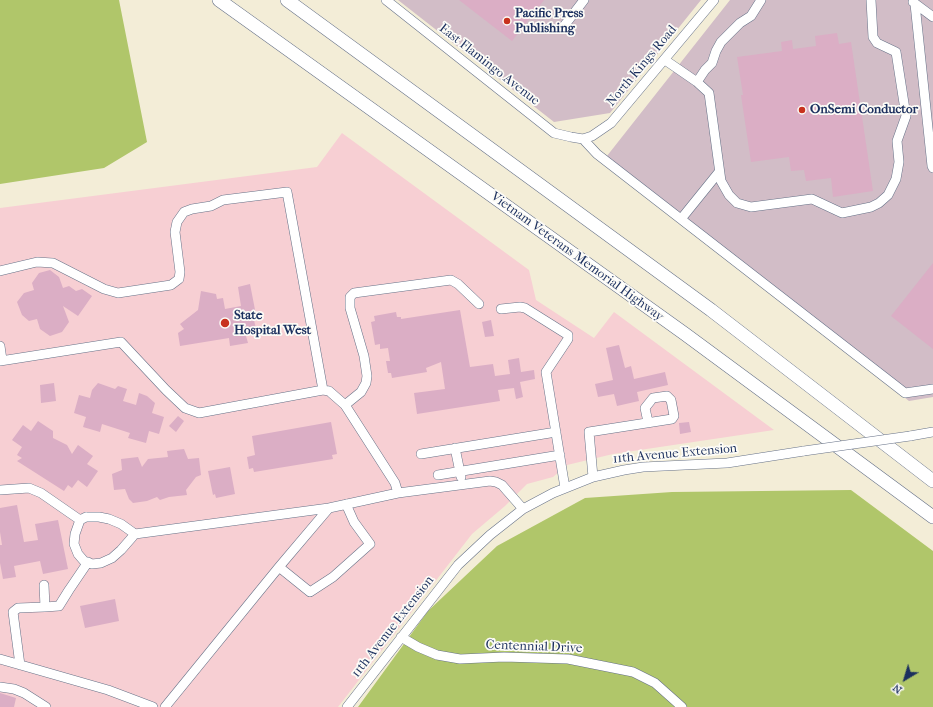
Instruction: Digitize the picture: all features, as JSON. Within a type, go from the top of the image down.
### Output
[{"type":"highway","name":"Vietnam Veterans Memorial Highway","points":[[220,0],[686,334],[933,517]]},
{"type":"highway","points":[[287,0],[711,310],[933,481]]},
{"type":"street","name":"East Flamingo Avenue","points":[[386,0],[554,133],[583,139]]},
{"type":"street","points":[[564,26],[584,0]]},
{"type":"street","name":"North Kings Road","points":[[583,139],[592,136],[611,123],[714,0]]},
{"type":"street","points":[[697,82],[704,70],[712,63],[721,42],[751,16],[761,0]]},
{"type":"street","points":[[665,60],[697,82],[709,93],[719,172],[724,188],[737,202],[750,207],[812,199],[842,213],[871,207],[879,203],[888,195],[896,179],[899,162],[897,141],[906,116],[896,52],[877,42],[873,37],[871,0]]},
{"type":"street","points":[[913,2],[933,16]]},
{"type":"street","points":[[913,2],[930,127],[933,168]]},
{"type":"street","points":[[583,139],[597,154],[905,393],[933,389]]},
{"type":"street","points":[[681,219],[719,172]]},
{"type":"street","points":[[0,271],[37,262],[53,263],[104,289],[118,293],[171,285],[179,279],[180,272],[175,232],[177,222],[184,212],[192,209],[212,206],[224,200],[287,192],[323,390]]},
{"type":"street","points":[[345,405],[361,392],[366,383],[367,376],[364,356],[350,308],[350,297],[354,293],[451,280],[458,284],[479,304]]},
{"type":"street","points":[[501,309],[520,307],[525,308],[568,335],[568,339],[546,372],[565,488]]},
{"type":"street","points":[[0,346],[1,361],[121,342],[185,408],[199,413],[323,390],[329,391],[345,405],[395,483],[398,493]]},
{"type":"street","points":[[593,477],[589,432],[648,422]]},
{"type":"street","points":[[421,454],[556,432]]},
{"type":"street","name":"11th Avenue Extension","points":[[347,707],[458,565],[490,535],[523,509],[565,488],[593,477],[643,467],[727,463],[933,432]]},
{"type":"street","points":[[455,448],[462,484]]},
{"type":"street","points":[[438,475],[560,455]]},
{"type":"street","points":[[135,534],[121,524],[109,519],[86,517],[80,520],[75,534],[74,544],[78,554],[84,561],[92,564],[101,563],[112,558],[135,534],[329,508],[398,493],[485,481],[496,482],[502,485],[523,509]]},
{"type":"street","points":[[0,490],[29,488],[41,492],[80,520]]},
{"type":"street","points":[[278,567],[310,592],[333,577],[370,544],[354,522],[346,504]]},
{"type":"street","points":[[165,707],[278,567],[329,508]]},
{"type":"street","points":[[20,665],[13,612],[18,608],[60,606],[68,590],[88,562]]},
{"type":"street","points":[[44,585],[45,607]]},
{"type":"street","name":"Centennial Drive","points":[[401,638],[437,655],[460,659],[504,657],[568,659],[633,672],[655,683],[682,707]]},
{"type":"street","points":[[0,659],[108,690],[153,707]]},
{"type":"street","points":[[0,687],[24,693],[46,707]]},
{"type":"shaded area","points":[[398,0],[701,0],[610,113],[554,122]]},
{"type":"shaded area","points":[[730,0],[933,0],[933,397],[909,401],[603,161]]},
{"type":"shaded area","points":[[342,133],[529,270],[536,300],[594,338],[614,312],[774,430],[613,454],[567,465],[553,477],[527,484],[505,506],[472,534],[338,707],[0,707],[0,208],[317,167]]},
{"type":"green space","points":[[0,0],[119,0],[147,142],[104,168],[0,184]]},
{"type":"green space","points":[[851,490],[933,551],[933,707],[358,707],[428,611],[497,546],[585,498],[672,492]]},
{"type":"building","name":"Pacific Press Publishing","points":[[459,0],[544,0],[512,41]]},
{"type":"building","name":"OnSemi Conductor","points":[[837,33],[839,44],[851,42],[873,191],[833,197],[831,178],[806,181],[804,170],[791,171],[789,157],[751,162],[737,57],[782,51],[781,42],[792,40],[793,49],[816,46],[815,36]]},
{"type":"building","points":[[933,263],[933,349],[891,316]]},
{"type":"building","points":[[50,270],[59,277],[63,288],[69,286],[76,291],[82,289],[92,296],[78,316],[63,306],[69,322],[62,332],[50,336],[40,329],[37,319],[29,321],[22,315],[17,302],[24,293],[34,290],[32,283],[39,273]]},
{"type":"building","points":[[250,284],[257,320],[254,320],[257,334],[246,336],[248,343],[230,346],[229,338],[180,346],[178,333],[184,329],[180,324],[198,310],[201,291],[216,294],[217,299],[223,298],[225,309],[241,306],[238,287]]},
{"type":"building","points":[[460,310],[470,367],[493,364],[495,376],[510,374],[508,360],[519,358],[521,372],[534,370],[535,379],[520,382],[523,397],[516,399],[514,388],[498,390],[500,401],[417,414],[414,393],[445,389],[441,362],[426,368],[427,372],[392,378],[391,373],[388,373],[386,361],[390,361],[388,348],[380,349],[380,344],[375,345],[371,322],[375,321],[374,316],[396,312],[397,317],[401,317],[401,319]]},
{"type":"building","points":[[491,320],[494,336],[485,337],[482,322]]},
{"type":"building","points":[[619,345],[625,368],[631,366],[634,379],[665,372],[668,385],[637,392],[639,401],[617,406],[614,394],[598,397],[595,384],[613,380],[606,348]]},
{"type":"building","points":[[54,383],[56,401],[41,403],[40,385]]},
{"type":"building","points":[[98,383],[115,389],[118,386],[127,389],[123,401],[136,405],[139,393],[147,396],[155,403],[152,413],[164,417],[159,434],[149,431],[146,443],[128,438],[130,433],[102,424],[100,432],[83,427],[86,417],[74,413],[79,395],[90,398],[92,390]]},
{"type":"building","points":[[178,416],[184,421],[176,432],[169,426]]},
{"type":"building","points":[[38,421],[53,431],[53,438],[67,445],[72,454],[78,445],[93,456],[87,464],[98,471],[87,487],[78,480],[72,488],[68,485],[64,491],[17,461],[22,458],[17,455],[22,447],[12,440],[23,425],[31,431]]},
{"type":"building","points":[[331,422],[337,454],[332,455],[333,459],[254,472],[253,468],[249,469],[247,457],[255,455],[252,436]]},
{"type":"building","points":[[689,422],[691,432],[680,434],[679,423]]},
{"type":"building","points":[[184,449],[188,459],[199,458],[201,475],[196,477],[186,490],[187,495],[169,497],[160,500],[157,497],[147,501],[133,503],[129,499],[125,489],[114,490],[112,474],[122,470],[121,459],[138,457],[142,467],[148,459],[168,457],[167,451]]},
{"type":"building","points":[[230,467],[235,494],[216,498],[215,494],[213,495],[208,471]]},
{"type":"building","points":[[17,505],[24,542],[38,540],[35,524],[58,520],[68,569],[43,574],[40,561],[14,566],[16,577],[3,579],[0,563],[0,545],[2,545],[0,532],[0,508]]},
{"type":"building","points":[[115,599],[119,621],[85,628],[80,606]]},
{"type":"building","points":[[0,693],[16,698],[14,707],[0,707]]},
{"type":"place","name":"Pacific Press Publishing","points":[[507,21]]},
{"type":"place","name":"OnSemi Conductor","points":[[802,110]]},
{"type":"place","name":"State Hospital West","points":[[225,323]]}]
